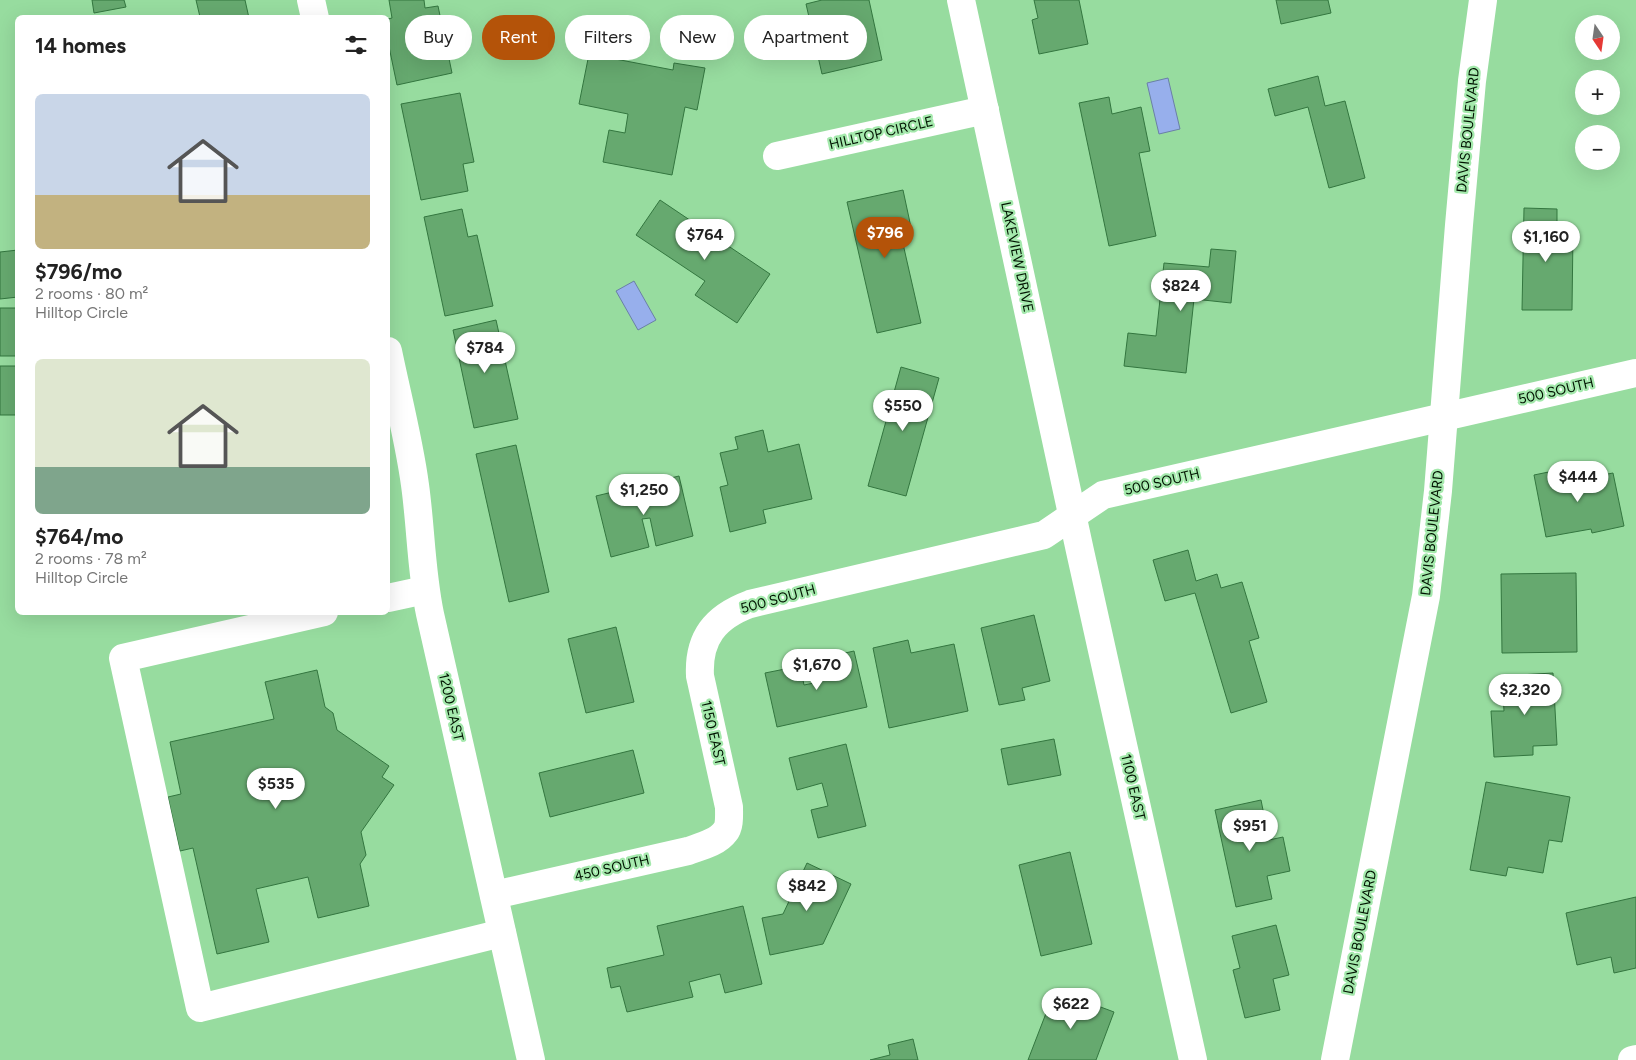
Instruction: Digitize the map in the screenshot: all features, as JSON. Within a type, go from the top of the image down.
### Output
[{"type":"street","points":[[311,0],[314,15]]},
{"type":"street","name":"LAKEVIEW DRIVE","points":[[961,0],[1072,515]]},
{"type":"street","name":"DAVIS BOULEVARD","points":[[1335,1060],[1426,596],[1434,538],[1472,81],[1483,0]]},
{"type":"street","name":"HILLTOP CIRCLE","points":[[777,156],[985,110]]},
{"type":"street","name":"1200 EAST","points":[[390,361],[415,485],[425,590],[531,1060]]},
{"type":"street","name":"500 SOUTH","points":[[708,635],[726,615],[750,604],[1044,535],[1102,496],[1636,373]]},
{"type":"street","name":"1100 EAST","points":[[1072,515],[1193,1060]]},
{"type":"street","points":[[390,598],[425,590]]},
{"type":"street","points":[[311,615],[123,658],[200,1008],[502,933]]},
{"type":"street","name":"1150 EAST","points":[[708,635],[702,648],[699,662],[700,676],[726,793],[729,820],[726,832]]},
{"type":"street","name":"450 SOUTH","points":[[494,895],[688,851],[715,840],[726,832]]},
{"type":"water","points":[[1168,78],[1180,129],[1159,134],[1147,83]]},
{"type":"water","points":[[634,281],[656,320],[638,330],[616,291]]},
{"type":"building","points":[[92,0],[124,0],[126,7],[94,13]]},
{"type":"building","points":[[196,0],[245,0],[248,15],[200,15]]},
{"type":"building","points":[[389,0],[424,0],[425,8],[438,6],[440,15],[405,15],[405,60],[449,60],[452,73],[397,85],[390,52],[390,18],[392,18]]},
{"type":"building","points":[[822,0],[869,0],[882,60],[822,74],[819,60],[867,60],[867,15],[809,15],[806,4]]},
{"type":"building","points":[[1034,0],[1079,0],[1088,44],[1039,54],[1032,20],[1038,18]]},
{"type":"building","points":[[1276,0],[1328,0],[1331,13],[1281,24]]},
{"type":"building","points":[[588,60],[620,60],[673,70],[674,63],[705,68],[697,110],[685,107],[672,175],[603,162],[609,130],[625,133],[628,114],[579,104]]},
{"type":"building","points":[[1318,76],[1325,106],[1345,101],[1365,178],[1329,188],[1308,107],[1275,116],[1268,89]]},
{"type":"building","points":[[460,93],[474,162],[463,164],[468,191],[421,200],[401,104]]},
{"type":"building","points":[[1109,97],[1112,114],[1141,107],[1150,151],[1139,153],[1156,236],[1109,246],[1079,103]]},
{"type":"building","points":[[903,190],[912,232],[901,235],[921,323],[877,333],[847,202]]},
{"type":"building","points":[[660,200],[770,274],[737,323],[695,295],[705,281],[636,235]]},
{"type":"building","points":[[1524,208],[1557,209],[1557,233],[1573,233],[1572,310],[1522,310]]},
{"type":"building","points":[[462,209],[468,237],[477,235],[493,306],[445,316],[424,217]]},
{"type":"building","points":[[1211,249],[1236,251],[1231,303],[1194,299],[1186,373],[1124,366],[1128,333],[1156,336],[1164,263],[1209,267]]},
{"type":"building","points":[[15,250],[15,297],[0,299],[0,252]]},
{"type":"building","points":[[0,308],[15,308],[15,356],[0,356]]},
{"type":"building","points":[[496,320],[518,419],[474,428],[453,330]]},
{"type":"building","points":[[0,366],[15,366],[15,415],[0,415]]},
{"type":"building","points":[[901,367],[939,378],[906,496],[868,486]]},
{"type":"building","points":[[763,430],[768,452],[799,444],[812,499],[763,510],[766,523],[730,532],[720,487],[728,485],[720,453],[738,449],[735,437]]},
{"type":"building","points":[[516,445],[549,592],[509,602],[476,454]]},
{"type":"building","points":[[1563,469],[1566,482],[1613,473],[1624,526],[1592,533],[1591,529],[1546,537],[1534,475]]},
{"type":"building","points":[[679,476],[693,536],[656,546],[650,518],[642,519],[649,547],[611,557],[596,496]]},
{"type":"building","points":[[1188,550],[1196,581],[1217,574],[1221,588],[1242,582],[1259,638],[1249,641],[1267,702],[1231,713],[1195,593],[1165,601],[1153,560]]},
{"type":"building","points":[[1576,573],[1577,652],[1502,653],[1501,574]]},
{"type":"building","points":[[1034,615],[1050,681],[1022,688],[1025,700],[999,705],[981,628]]},
{"type":"building","points":[[616,627],[634,702],[586,713],[568,639]]},
{"type":"building","points":[[908,640],[911,653],[954,644],[968,711],[889,728],[873,648]]},
{"type":"building","points":[[854,651],[867,707],[777,727],[765,673],[800,666],[804,685],[819,682],[814,660]]},
{"type":"building","points":[[317,670],[325,707],[333,713],[337,730],[389,766],[382,777],[394,785],[361,832],[366,855],[360,864],[369,906],[318,918],[308,877],[256,889],[269,942],[217,954],[193,848],[180,851],[168,797],[181,794],[170,742],[274,719],[265,682]]},
{"type":"building","points":[[1553,673],[1557,745],[1533,746],[1533,755],[1494,757],[1491,711],[1504,711],[1502,676]]},
{"type":"building","points":[[1054,739],[1061,775],[1008,785],[1001,749]]},
{"type":"building","points":[[846,744],[866,826],[818,838],[811,810],[828,806],[822,783],[797,790],[789,758]]},
{"type":"building","points":[[633,750],[644,793],[550,817],[539,773]]},
{"type":"building","points":[[1486,782],[1570,797],[1562,842],[1549,840],[1543,873],[1508,867],[1506,876],[1470,870]]},
{"type":"building","points":[[1261,800],[1269,840],[1283,837],[1290,871],[1267,876],[1272,899],[1236,907],[1215,810]]},
{"type":"building","points":[[1070,852],[1092,944],[1041,956],[1019,865]]},
{"type":"building","points":[[807,863],[851,884],[823,944],[770,955],[762,918],[783,914]]},
{"type":"building","points":[[1636,897],[1636,968],[1614,973],[1611,957],[1577,965],[1566,913]]},
{"type":"building","points":[[743,906],[762,984],[725,993],[720,974],[689,982],[693,997],[627,1012],[620,986],[611,988],[607,968],[664,955],[657,926]]},
{"type":"building","points":[[1276,925],[1289,975],[1273,979],[1280,1010],[1245,1018],[1233,970],[1240,968],[1232,936]]},
{"type":"building","points":[[1055,990],[1114,1012],[1096,1060],[1028,1060]]},
{"type":"building","points":[[913,1039],[918,1060],[870,1060],[890,1055],[888,1045]]}]
